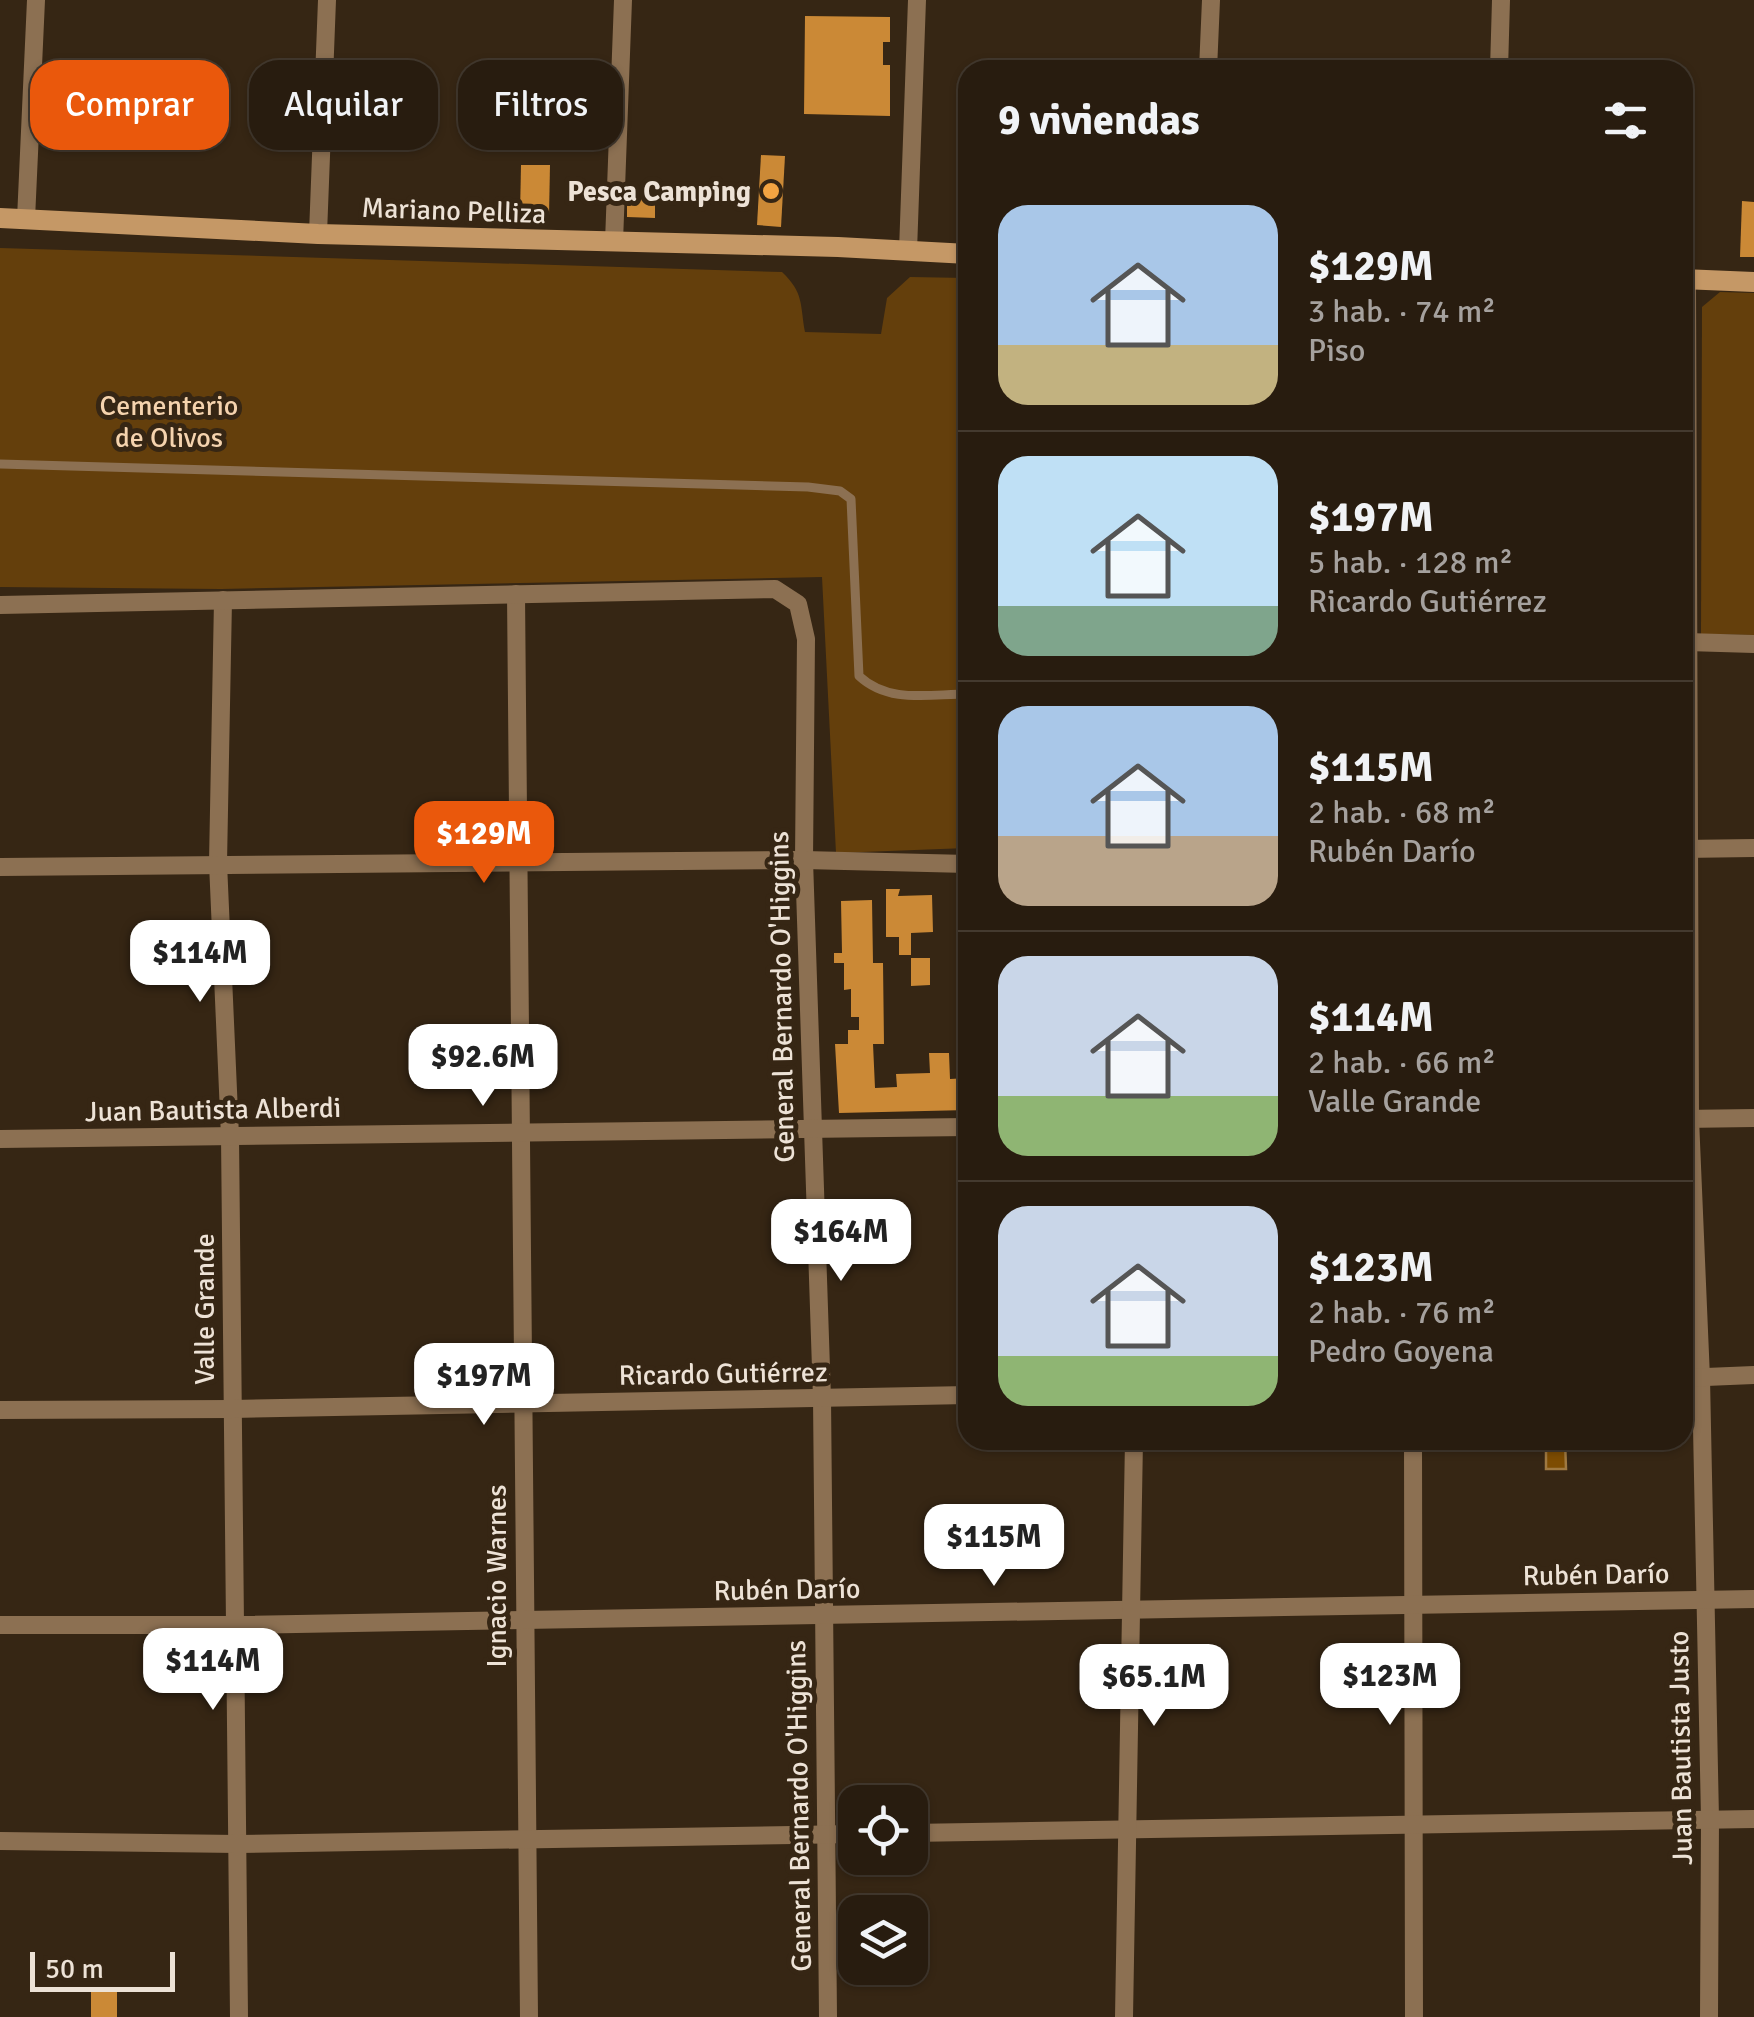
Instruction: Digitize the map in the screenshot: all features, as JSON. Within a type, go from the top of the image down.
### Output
[{"type":"street","points":[[26,219],[36,0]]},
{"type":"street","points":[[318,234],[328,0]]},
{"type":"street","points":[[614,242],[623,0]]},
{"type":"street","points":[[908,251],[917,0]]},
{"type":"street","points":[[1208,60],[1211,0]]},
{"type":"street","points":[[1499,60],[1502,0]]},
{"type":"street","name":"Mariano Pelliza","points":[[0,218],[318,234],[958,254]]},
{"type":"street","points":[[1693,279],[1754,282]]},
{"type":"street","name":"General Bernardo O'Higgins","points":[[516,594],[775,589],[798,604],[806,639],[804,860],[822,1398],[828,2017]]},
{"type":"street","points":[[0,605],[516,594]]},
{"type":"street","name":"Ignacio Warnes","points":[[516,594],[529,2017]]},
{"type":"street","name":"Valle Grande","points":[[223,600],[218,863],[230,1136],[239,2017]]},
{"type":"street","points":[[1693,642],[1754,644]]},
{"type":"street","points":[[1693,849],[1754,848]]},
{"type":"street","points":[[0,867],[804,860],[958,864]]},
{"type":"street","points":[[1693,1119],[1754,1118]]},
{"type":"street","name":"Juan Bautista Alberdi","points":[[0,1139],[958,1127]]},
{"type":"street","points":[[1693,1378],[1754,1375]]},
{"type":"street","name":"Juan Bautista Justo","points":[[1693,1394],[1706,1600],[1709,2017]]},
{"type":"street","name":"Ricardo Gutiérrez","points":[[0,1410],[958,1396]]},
{"type":"street","points":[[1124,2017],[1134,1450]]},
{"type":"street","points":[[1413,1450],[1414,2017]]},
{"type":"street","name":"Rubén Darío","points":[[0,1625],[524,1621],[1754,1599]]},
{"type":"street","points":[[928,1833],[1754,1819]]},
{"type":"street","points":[[0,1842],[238,1844],[838,1835]]},
{"type":"lane","points":[[0,464],[840,491],[851,499],[859,676],[873,689],[888,694],[958,694]]},
{"type":"green space","name":"Cementerio de Olivos","points":[[0,248],[782,272],[798,293],[805,332],[881,334],[887,298],[910,277],[958,278],[958,848],[836,853],[822,577],[221,589],[0,587]]},
{"type":"green space","points":[[1720,292],[1754,293],[1754,635],[1701,634],[1702,307]]},
{"type":"shaded area","points":[[1546,1450],[1565,1450],[1566,1469],[1546,1469]]},
{"type":"building","points":[[805,16],[890,17],[890,42],[883,42],[883,65],[890,65],[890,116],[804,114]]},
{"type":"building","name":"Pesca Camping","points":[[761,155],[785,156],[781,227],[757,225]]},
{"type":"building","points":[[521,165],[550,165],[549,216],[520,215]]},
{"type":"building","points":[[627,197],[655,197],[655,218],[627,217]]},
{"type":"building","points":[[1742,201],[1754,202],[1754,257],[1740,257]]},
{"type":"building","points":[[886,889],[900,889],[898,896],[932,895],[933,932],[911,933],[911,955],[899,955],[899,937],[886,937]]},
{"type":"building","points":[[872,900],[873,963],[883,963],[884,1044],[873,1044],[875,1088],[897,1087],[896,1074],[930,1073],[929,1053],[949,1053],[950,1079],[958,1079],[958,1110],[839,1113],[835,1044],[848,1044],[848,1030],[859,1030],[859,1017],[851,1017],[851,989],[844,990],[844,963],[834,963],[834,953],[842,953],[841,901]]},
{"type":"building","points":[[911,958],[930,958],[930,985],[911,986]]},
{"type":"building","points":[[91,1991],[117,1991],[117,2017],[91,2017]]},
{"type":"place","name":"Pesca Camping","points":[[771,191]]}]
